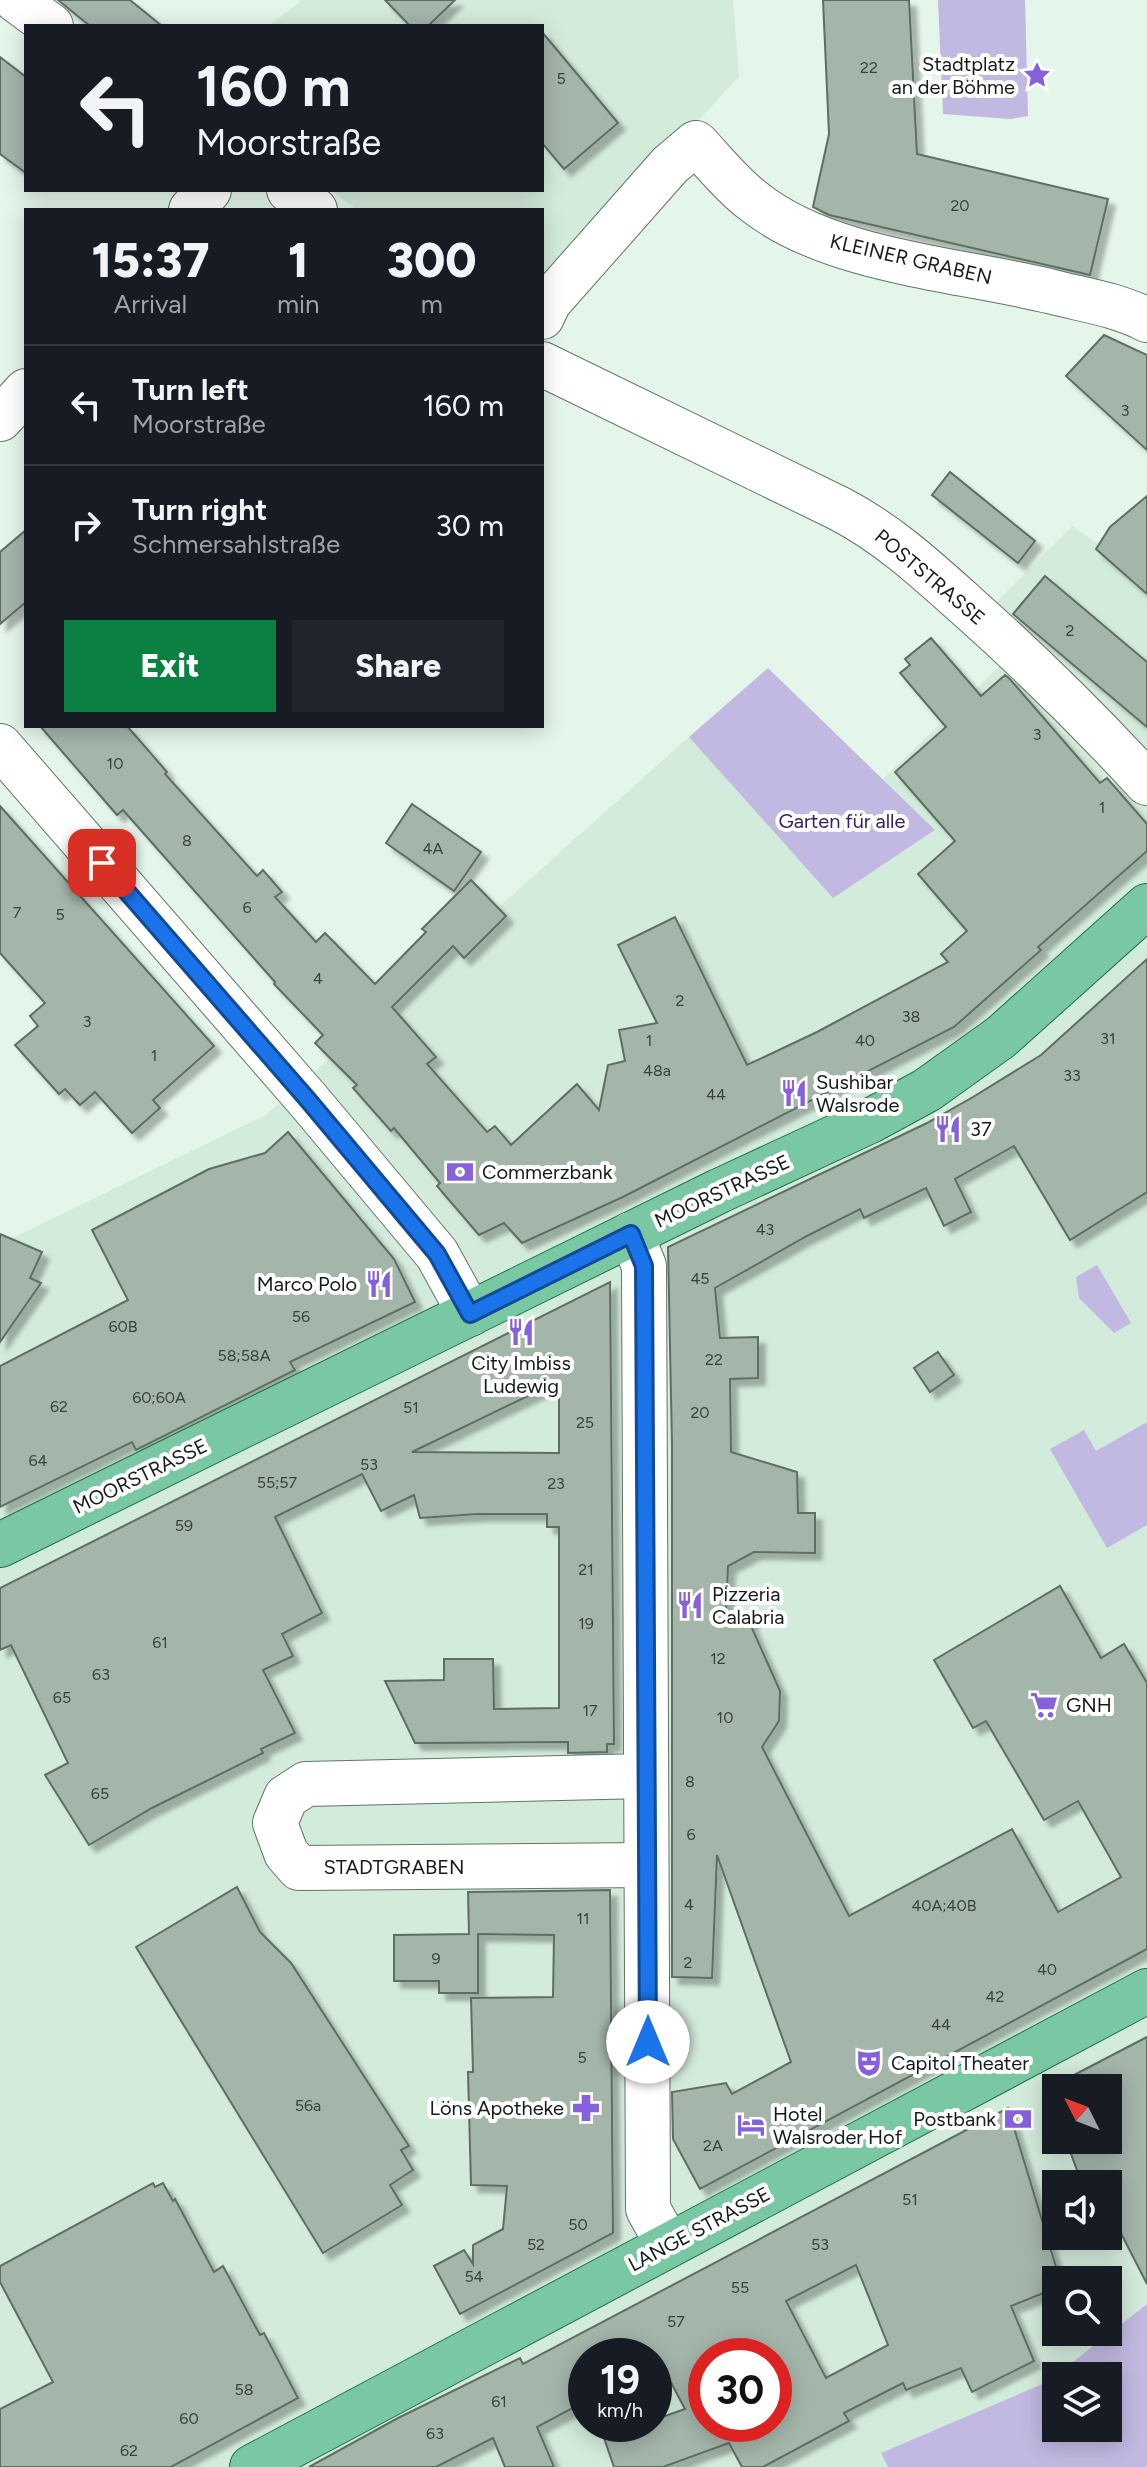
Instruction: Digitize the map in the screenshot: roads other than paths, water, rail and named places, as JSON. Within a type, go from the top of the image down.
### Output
[{"type":"main road","name":"MOORSTRASSE","points":[[0,1545],[631,1234],[870,1121],[927,1090],[1001,1037],[1147,906]]},
{"type":"main road","name":"LANGE STRASSE","points":[[252,2467],[1147,1991]]},
{"type":"street","points":[[16,0],[48,24]]},
{"type":"street","name":"KLEINER GRABEN","points":[[544,313],[549,302],[670,165],[696,143],[751,200],[783,221],[820,239],[909,262],[1016,283],[1147,320]]},
{"type":"street","points":[[193,208],[207,192]]},
{"type":"street","points":[[292,192],[312,208]]},
{"type":"street","name":"POSTSTRASSE","points":[[544,365],[840,509],[885,537],[918,562],[1002,638],[1147,783]]},
{"type":"street","points":[[0,419],[24,393]]},
{"type":"street","points":[[0,746],[308,1100],[437,1254],[470,1314]]},
{"type":"street","points":[[631,1234],[644,1266],[648,2209],[668,2245]]},
{"type":"street","name":"STADTGRABEN","points":[[646,1776],[306,1784],[286,1797],[275,1823],[286,1853],[299,1868],[646,1865]]},
{"type":"place","name":"Stadtplatz an der Böhme","points":[[1037,75]]},
{"type":"place","name":"Sushibar Walsrode","points":[[794,1093]]},
{"type":"place","name":"37","points":[[948,1129]]},
{"type":"place","name":"Commerzbank","points":[[460,1172]]},
{"type":"place","name":"Marco Polo","points":[[379,1284]]},
{"type":"place","name":"City Imbiss Ludewig","points":[[521,1332]]},
{"type":"place","name":"Pizzeria Calabria","points":[[690,1605]]},
{"type":"place","name":"GNH","points":[[1044,1705]]},
{"type":"place","name":"Capitol Theater","points":[[869,2063]]},
{"type":"place","name":"Löns Apotheke","points":[[586,2108]]},
{"type":"place","name":"Postbank","points":[[1018,2119]]},
{"type":"place","name":"Hotel Walsroder Hof","points":[[751,2125]]},
{"type":"park label","name":"Garten für alle","points":[[842,821]]}]
